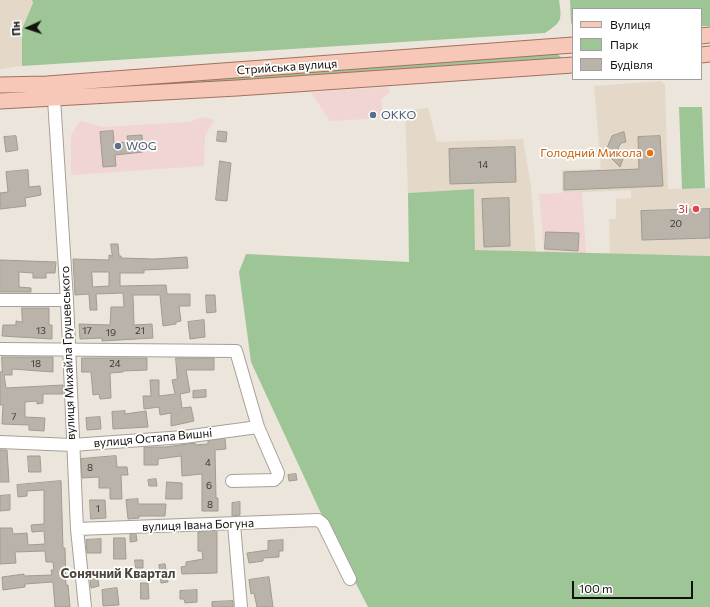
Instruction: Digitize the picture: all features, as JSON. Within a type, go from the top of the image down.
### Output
[{"type":"main road","name":"Стрийська вулиця","points":[[0,85],[47,84],[572,46]]},
{"type":"main road","name":"Стрийська вулиця","points":[[0,101],[54,99],[572,65]]},
{"type":"street","name":"вулиця Михайла Грушевського","points":[[54,99],[67,300],[72,445],[77,529],[85,607]]},
{"type":"street","points":[[0,300],[67,300]]},
{"type":"street","points":[[0,349],[236,351],[258,427],[278,473],[274,480],[232,481]]},
{"type":"street","name":"вулиця Остапа Вишні","points":[[0,442],[72,445],[184,437],[258,427]]},
{"type":"street","name":"вулиця Івана Богуна","points":[[77,529],[318,520],[323,524],[350,580]]},
{"type":"street","points":[[234,524],[241,607]]},
{"type":"shaded area","points":[[0,0],[32,0],[33,3],[22,29],[22,66],[0,69]]},
{"type":"shaded area","points":[[661,81],[665,85],[668,189],[710,188],[710,256],[610,254],[609,219],[616,219],[616,199],[631,198],[631,190],[562,193],[562,170],[601,169],[594,86]]},
{"type":"shaded area","points":[[389,87],[389,93],[381,100],[383,118],[330,121],[311,92]]},
{"type":"shaded area","points":[[428,108],[437,142],[523,139],[531,186],[536,253],[475,250],[474,189],[408,193],[405,111]]},
{"type":"shaded area","points":[[202,117],[214,120],[205,136],[204,166],[71,175],[71,135],[80,121],[103,127],[190,122]]},
{"type":"shaded area","points":[[582,192],[586,254],[544,253],[539,194]]},
{"type":"green space","points":[[32,0],[559,0],[560,20],[555,26],[545,33],[22,66],[22,29],[33,3]]},
{"type":"green space","points":[[570,0],[710,0],[710,26],[702,26],[702,8],[572,8],[572,24]]},
{"type":"green space","points":[[557,54],[561,57],[557,61],[0,97],[0,91],[52,89]]},
{"type":"green space","points":[[679,107],[702,107],[705,188],[682,189]]},
{"type":"green space","points":[[474,189],[475,250],[710,256],[710,607],[368,607],[331,535],[251,362],[239,272],[246,254],[409,262],[408,193]]},
{"type":"building","points":[[113,131],[114,143],[128,142],[127,136],[142,135],[143,152],[115,155],[116,166],[103,167],[100,132]]},
{"type":"building","points":[[218,131],[227,132],[226,142],[217,141]]},
{"type":"building","points":[[624,132],[626,142],[621,143],[618,148],[620,153],[624,156],[620,167],[609,156],[607,148],[612,136]]},
{"type":"building","points":[[16,136],[18,150],[6,152],[4,137]]},
{"type":"building","points":[[660,136],[663,186],[564,190],[564,172],[639,169],[638,137]]},
{"type":"building","points":[[515,147],[516,182],[450,184],[449,149]]},
{"type":"building","points":[[220,161],[231,163],[227,201],[216,200]]},
{"type":"building","points":[[28,170],[29,187],[40,186],[41,195],[25,198],[26,206],[0,209],[0,193],[8,192],[6,172]]},
{"type":"building","points":[[509,198],[510,246],[484,247],[482,199]]},
{"type":"building","points":[[710,209],[710,238],[642,240],[641,211]]},
{"type":"building","points":[[546,232],[579,233],[578,251],[545,249]]},
{"type":"building","points":[[111,244],[118,244],[119,256],[121,256],[121,258],[154,259],[187,257],[188,268],[144,270],[144,273],[120,273],[120,286],[166,285],[167,294],[190,294],[190,306],[179,306],[181,321],[176,322],[176,324],[163,326],[160,295],[133,295],[134,325],[152,324],[153,338],[102,341],[102,338],[80,339],[79,324],[110,325],[111,307],[124,307],[123,293],[96,294],[97,310],[90,310],[89,294],[75,295],[73,259],[109,260],[109,255],[112,256]],"holes":[[[92,272],[109,272],[109,286],[93,287]]]},
{"type":"building","points":[[0,260],[56,262],[55,273],[46,273],[46,278],[33,278],[33,273],[19,272],[19,287],[31,288],[31,292],[0,292]]},
{"type":"building","points":[[206,295],[215,295],[216,312],[207,313]]},
{"type":"building","points":[[22,308],[49,308],[49,325],[52,325],[52,339],[2,336],[3,325],[16,325],[16,321],[22,322]]},
{"type":"building","points":[[204,320],[205,337],[190,339],[188,322]]},
{"type":"building","points":[[2,357],[53,357],[53,372],[12,369],[12,375],[4,375],[6,388],[63,385],[63,394],[43,394],[43,403],[37,404],[37,401],[25,402],[25,417],[45,418],[44,431],[29,430],[29,425],[2,424],[3,405],[0,405],[0,372],[2,372]]},
{"type":"building","points":[[82,358],[147,358],[147,370],[110,373],[111,398],[100,399],[99,394],[93,395],[91,372],[82,372]]},
{"type":"building","points":[[176,358],[214,358],[214,370],[186,370],[190,392],[180,394],[182,408],[191,407],[194,421],[171,426],[171,413],[160,415],[159,407],[144,409],[143,396],[151,396],[150,380],[159,380],[159,396],[175,394],[172,380],[177,379]]},
{"type":"building","points":[[206,390],[206,397],[193,398],[193,391]]},
{"type":"building","points":[[125,411],[125,414],[146,411],[148,427],[113,429],[112,412]]},
{"type":"building","points":[[100,417],[101,429],[87,430],[86,418]]},
{"type":"building","points":[[225,439],[226,449],[215,450],[216,498],[218,498],[218,511],[202,511],[202,474],[182,476],[181,456],[158,459],[158,465],[144,465],[144,447],[166,447],[195,443],[195,445],[208,444],[208,441]]},
{"type":"building","points":[[0,450],[7,450],[9,482],[0,482]]},
{"type":"building","points":[[28,456],[40,456],[41,472],[29,472]]},
{"type":"building","points":[[116,456],[117,467],[127,467],[128,475],[121,475],[122,499],[110,499],[110,488],[99,488],[99,477],[82,478],[81,459]]},
{"type":"building","points":[[296,474],[297,480],[289,481],[288,475]]},
{"type":"building","points":[[156,479],[157,486],[149,486],[148,480]]},
{"type":"building","points":[[61,481],[63,548],[65,548],[66,585],[68,585],[70,607],[55,607],[53,582],[25,584],[25,587],[3,590],[2,577],[24,574],[24,576],[52,575],[51,570],[54,570],[53,562],[46,562],[45,551],[15,552],[16,563],[0,564],[0,528],[12,528],[13,534],[27,533],[28,545],[45,544],[44,531],[32,532],[31,525],[44,524],[44,490],[27,491],[27,496],[18,497],[17,485]]},
{"type":"building","points":[[167,482],[182,483],[182,499],[166,499]]},
{"type":"building","points":[[10,495],[10,510],[0,511],[0,496]]},
{"type":"building","points":[[138,499],[138,504],[166,504],[165,516],[139,516],[139,518],[128,519],[126,500]]},
{"type":"building","points":[[90,500],[105,500],[106,518],[91,519]]},
{"type":"building","points":[[240,502],[240,515],[232,516],[232,503]]},
{"type":"building","points":[[217,531],[217,573],[182,574],[181,567],[186,566],[186,562],[203,559],[202,551],[198,551],[198,532]]},
{"type":"building","points":[[136,534],[137,541],[130,542],[130,535]]},
{"type":"building","points":[[114,538],[125,538],[126,559],[114,559]]},
{"type":"building","points":[[101,539],[101,553],[87,553],[86,540]]},
{"type":"building","points":[[283,540],[283,551],[279,551],[279,557],[263,558],[263,561],[249,563],[247,553],[268,550],[268,541]]},
{"type":"building","points":[[135,560],[143,560],[143,568],[136,568]]},
{"type":"building","points":[[165,564],[168,582],[161,583],[159,565]]},
{"type":"building","points":[[269,577],[273,607],[257,607],[254,593],[251,594],[249,580]]},
{"type":"building","points":[[98,579],[99,586],[91,588],[90,580]]},
{"type":"building","points":[[141,583],[148,583],[149,599],[141,599]]},
{"type":"building","points":[[117,588],[119,605],[103,606],[102,590]]},
{"type":"building","points":[[197,590],[197,602],[185,603],[184,599],[180,599],[180,591]]},
{"type":"building","points":[[233,601],[233,607],[212,607],[212,602]]},
{"type":"place","name":"ОККО","points":[[373,115]]},
{"type":"place","name":"WOG","points":[[118,146]]},
{"type":"place","name":"Голодний Микола","points":[[650,153]]},
{"type":"place","name":"3і","points":[[696,209]]},
{"type":"district","name":"Сонячний Квартал","points":[[118,574]]}]
